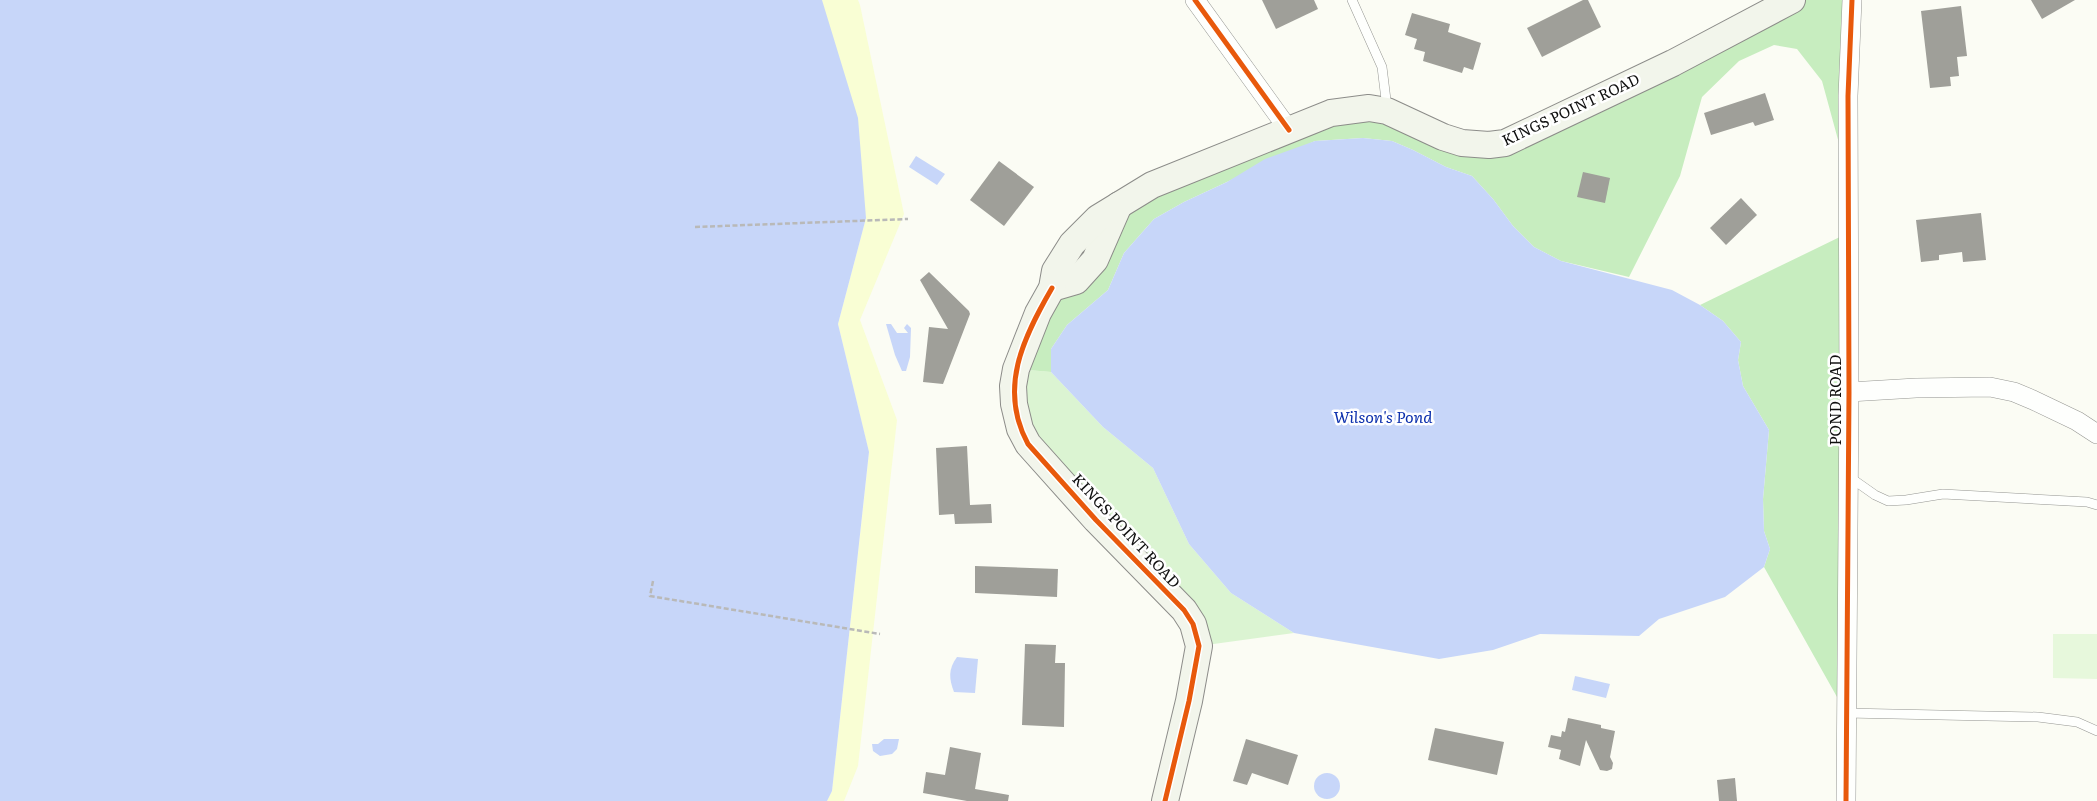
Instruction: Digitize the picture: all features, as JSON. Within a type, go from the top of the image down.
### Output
[{"type":"main road","name":"KINGS POINT ROAD","points":[[1165,801],[1189,700],[1199,646],[1194,624],[1184,610],[1096,520],[1028,444],[1020,429],[1014,404],[1013,386],[1016,369],[1038,313],[1052,288],[1055,271],[1072,244],[1098,218],[1152,185],[1331,113],[1369,108],[1388,110],[1443,137],[1462,144],[1489,145],[1505,143],[1673,64],[1792,0]]},
{"type":"street","points":[[1195,0],[1289,130]]},
{"type":"street","name":"POND ROAD","points":[[1846,801],[1849,392],[1848,96],[1852,0]]},
{"type":"street","points":[[1849,392],[1916,388],[1990,387],[2014,392],[2077,421],[2097,434]]},
{"type":"lane","points":[[1352,0],[1382,67],[1388,110]]},
{"type":"lane","points":[[1848,476],[1875,495],[1888,500],[1906,500],[1943,494],[2087,502],[2097,505]]},
{"type":"lane","points":[[1846,712],[2038,717],[2077,722],[2097,731]]},
{"type":"path","points":[[695,227],[908,219]]},
{"type":"path","points":[[652,581],[650,596],[880,634]]},
{"type":"shaded area","points":[[1792,0],[1852,0],[1849,180],[1822,81],[1797,49],[1774,45],[1739,61],[1702,97],[1680,176],[1629,277],[1561,261],[1534,247],[1513,226],[1493,199],[1472,176],[1446,167],[1413,150],[1392,141],[1363,138],[1315,141],[1184,202],[1154,219],[1124,253],[1108,290],[1067,325],[1051,349],[1051,372],[1016,369],[1038,313],[1076,281],[1119,205],[1369,108],[1489,145]]},
{"type":"shaded area","points":[[1848,233],[1846,713],[1764,567],[1770,549],[1764,531],[1763,499],[1769,430],[1743,386],[1738,360],[1741,342],[1723,321],[1700,305]]},
{"type":"shaded area","points":[[1016,369],[1051,372],[1103,427],[1153,468],[1189,544],[1231,593],[1294,633],[1199,646],[1028,444]]},
{"type":"shaded area","points":[[2053,634],[2097,634],[2097,679],[2053,678]]},
{"type":"sand","points":[[822,0],[858,0],[860,5],[904,214],[860,320],[897,420],[858,766],[844,801],[827,801],[832,791],[869,453],[838,324],[866,218]]},
{"type":"water","points":[[0,0],[822,0],[858,118],[866,218],[838,324],[869,452],[832,791],[827,801],[0,801]]},
{"type":"water","name":"Wilson's Pond","points":[[1363,138],[1392,141],[1446,167],[1472,176],[1493,199],[1513,226],[1534,247],[1561,261],[1672,290],[1700,305],[1723,321],[1741,342],[1738,360],[1743,386],[1769,430],[1763,499],[1764,531],[1770,549],[1764,567],[1725,597],[1659,619],[1639,636],[1540,634],[1493,650],[1439,659],[1294,633],[1231,593],[1189,544],[1153,468],[1103,427],[1051,372],[1051,349],[1067,325],[1108,290],[1124,253],[1154,219],[1184,202],[1227,182],[1265,159],[1315,141]]},
{"type":"water","points":[[916,156],[945,174],[937,185],[909,167]]},
{"type":"water","points":[[886,324],[891,324],[897,333],[908,333],[904,328],[907,324],[911,328],[910,357],[906,371],[902,371],[895,355]]},
{"type":"water","points":[[957,657],[978,659],[975,693],[954,692],[950,674]]},
{"type":"water","points":[[1575,676],[1610,684],[1606,698],[1572,690]]},
{"type":"water","points":[[884,739],[899,739],[897,749],[892,754],[880,756],[873,751],[872,744],[878,744]]},
{"type":"water","points":[[1327,773],[1336,777],[1340,786],[1336,795],[1327,799],[1318,795],[1314,786],[1318,777]]},
{"type":"building","points":[[1262,0],[1314,0],[1318,9],[1276,29]]},
{"type":"building","points":[[1583,0],[1588,0],[1601,27],[1542,57],[1527,28]]},
{"type":"building","points":[[2031,0],[2075,0],[2042,19]]},
{"type":"building","points":[[1961,6],[1967,56],[1957,57],[1959,76],[1950,77],[1951,86],[1930,88],[1921,11]]},
{"type":"building","points":[[1412,13],[1450,24],[1448,32],[1481,43],[1473,70],[1464,67],[1462,73],[1423,61],[1425,52],[1414,49],[1417,39],[1405,35]]},
{"type":"building","points":[[1765,93],[1774,120],[1755,126],[1753,122],[1711,135],[1704,113]]},
{"type":"building","points":[[999,161],[1034,187],[1004,226],[970,200]]},
{"type":"building","points":[[1583,172],[1610,178],[1605,203],[1577,197]]},
{"type":"building","points":[[1741,198],[1757,215],[1726,245],[1710,228]]},
{"type":"building","points":[[1981,213],[1986,260],[1963,262],[1962,252],[1939,255],[1939,260],[1921,262],[1916,220]]},
{"type":"building","points":[[929,272],[970,314],[943,384],[923,382],[929,327],[948,329],[920,280]]},
{"type":"building","points":[[967,446],[970,505],[991,504],[992,523],[955,524],[954,514],[939,515],[936,448]]},
{"type":"building","points":[[975,566],[1058,569],[1057,597],[975,593]]},
{"type":"building","points":[[1025,644],[1056,645],[1055,663],[1065,663],[1064,727],[1022,725]]},
{"type":"building","points":[[1568,718],[1601,725],[1601,728],[1615,731],[1610,757],[1613,763],[1612,769],[1607,771],[1600,770],[1586,740],[1580,766],[1559,759],[1561,750],[1548,747],[1551,735],[1561,737],[1562,731],[1565,732]]},
{"type":"building","points":[[1435,728],[1504,742],[1497,775],[1428,760]]},
{"type":"building","points":[[1246,739],[1298,755],[1288,785],[1252,773],[1247,785],[1233,781]]},
{"type":"building","points":[[950,747],[981,753],[975,789],[1009,795],[1008,801],[967,801],[923,793],[926,772],[945,775]]},
{"type":"building","points":[[1735,778],[1737,801],[1719,801],[1717,780]]},
{"type":"cycle path","points":[[1195,0],[1289,130]]},
{"type":"cycle path","points":[[1846,801],[1849,392],[1848,96],[1852,0]]},
{"type":"cycle path","points":[[1052,288],[1032,326],[1018,364],[1015,403],[1019,424],[1028,444],[1096,520],[1184,610],[1193,624],[1199,646],[1189,701],[1165,801]]}]
